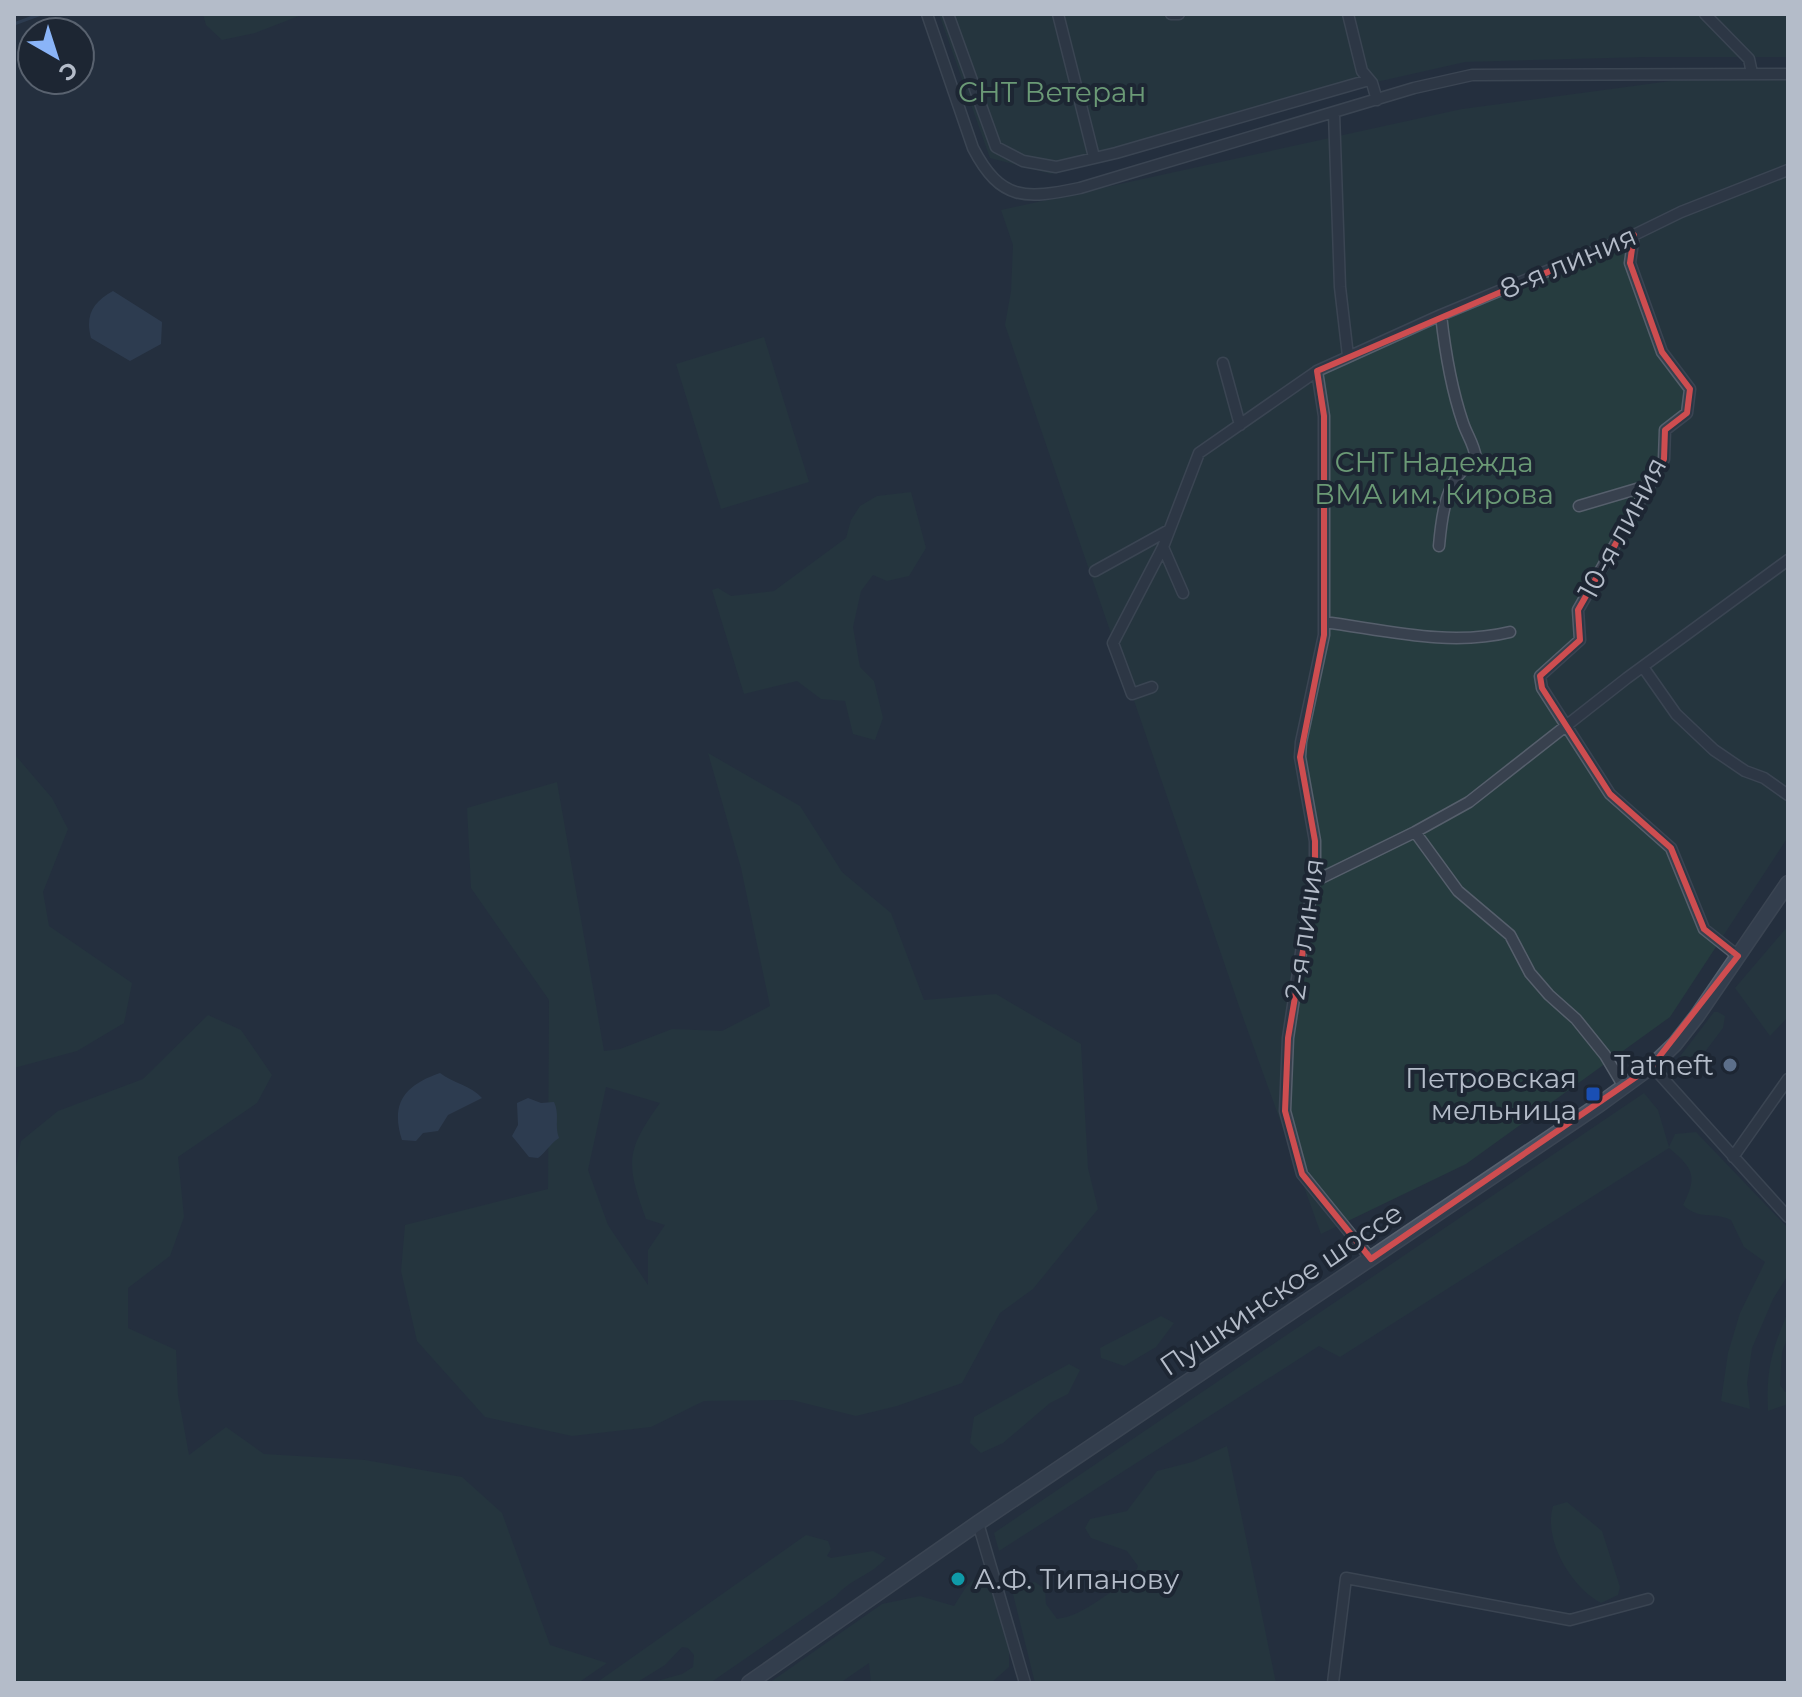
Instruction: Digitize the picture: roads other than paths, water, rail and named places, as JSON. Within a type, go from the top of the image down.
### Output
[{"type":"main road","name":"Пушкинское шоссе","points":[[749,1683],[978,1523],[1652,1066],[1697,1016],[1788,883]]},
{"type":"street","points":[[927,14],[973,148],[981,163],[997,182],[1025,196],[1080,188],[1414,88],[1472,75],[1788,74]]},
{"type":"street","points":[[948,14],[996,147],[1023,161],[1056,167],[1369,80]]},
{"type":"street","points":[[1058,14],[1094,157]]},
{"type":"street","points":[[1171,14],[1179,14]]},
{"type":"street","points":[[1348,14],[1362,71],[1377,100]]},
{"type":"street","points":[[1705,14],[1749,59],[1752,73]]},
{"type":"street","points":[[1152,687],[1132,694],[1113,643],[1163,547],[1199,453],[1317,371],[1348,356],[1340,287],[1334,113]]},
{"type":"street","name":"8-я линия","points":[[1348,356],[1634,235],[1681,212],[1788,170]]},
{"type":"street","name":"10-я линия","points":[[1565,726],[1542,688],[1540,676],[1580,640],[1578,610],[1664,459],[1665,430],[1687,413],[1690,389],[1662,352],[1630,263],[1634,235]]},
{"type":"street","points":[[1439,546],[1441,513],[1454,478],[1476,458],[1475,446],[1464,425],[1445,354],[1441,315]]},
{"type":"street","points":[[1223,363],[1240,425]]},
{"type":"street","name":"2-я линия","points":[[1317,371],[1324,416],[1324,635],[1300,757],[1315,841],[1315,881],[1288,1038],[1285,1111],[1302,1174],[1371,1259]]},
{"type":"street","points":[[1579,506],[1650,485]]},
{"type":"street","points":[[1095,571],[1169,530]]},
{"type":"street","points":[[1163,547],[1183,593]]},
{"type":"street","points":[[1315,881],[1469,802],[1565,726],[1788,560]]},
{"type":"street","points":[[1324,622],[1443,638],[1483,638],[1510,632]]},
{"type":"street","points":[[1643,667],[1676,714],[1714,750],[1788,795]]},
{"type":"street","points":[[1565,726],[1610,794],[1671,848],[1699,922],[1738,956]]},
{"type":"street","points":[[1415,832],[1458,891],[1510,935],[1530,973],[1576,1019],[1605,1055],[1624,1087]]},
{"type":"street","points":[[1652,1066],[1788,1217]]},
{"type":"street","points":[[1733,1157],[1788,1079]]},
{"type":"street","points":[[978,1523],[1025,1683]]},
{"type":"street","points":[[1333,1683],[1346,1578],[1570,1620],[1648,1599]]},
{"type":"water","points":[[113,291],[162,322],[161,344],[130,361],[91,338],[89,322],[92,310]]},
{"type":"water","points":[[440,1073],[482,1098],[448,1115],[438,1131],[423,1133],[416,1141],[402,1140],[398,1116],[403,1097],[418,1083]]},
{"type":"water","points":[[528,1098],[541,1103],[554,1102],[557,1111],[559,1138],[538,1158],[529,1157],[512,1136],[518,1125],[517,1103]]},
{"type":"waterway","points":[[14,24],[41,14]]},
{"type":"place","name":"Tatneft","points":[[1730,1065]]},
{"type":"place","name":"Петровская мельница","points":[[1593,1094]]},
{"type":"place","name":"А.Ф. Типанову","points":[[958,1579]]},
{"type":"park label","name":"СНТ Ветеран","points":[[1052,92]]},
{"type":"park label","name":"СНТ Надежда ВМА им. Кирова","points":[[1434,478]]}]
